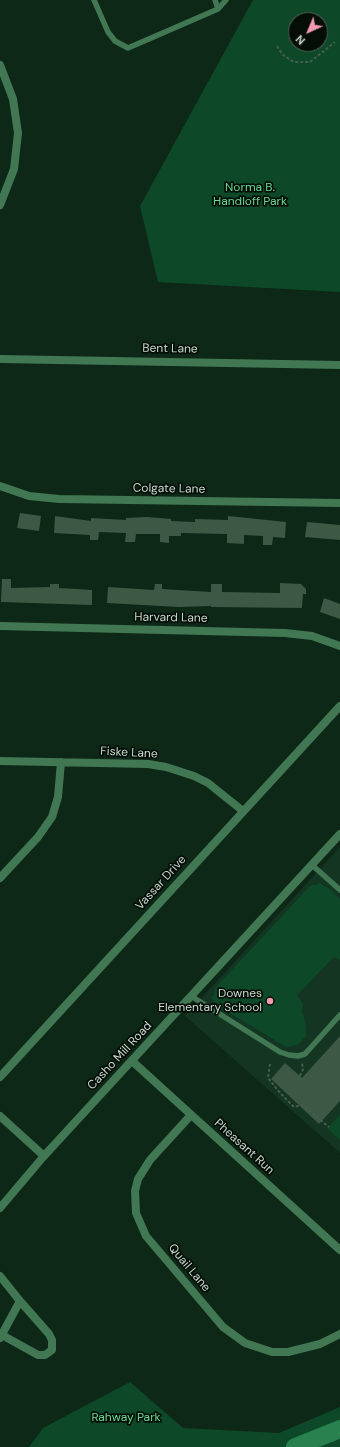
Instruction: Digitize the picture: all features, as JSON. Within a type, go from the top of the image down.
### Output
[{"type":"street","points":[[0,66],[13,99],[18,133],[14,169],[0,205]]},
{"type":"street","name":"Bent Lane","points":[[0,358],[340,365]]},
{"type":"street","name":"Colgate Lane","points":[[0,486],[29,496],[59,499],[340,503]]},
{"type":"street","name":"Harvard Lane","points":[[0,626],[280,632],[312,636],[340,646]]},
{"type":"street","name":"Vassar Drive","points":[[0,1077],[340,706]]},
{"type":"street","name":"Fiske Lane","points":[[0,761],[148,764],[166,767],[194,776],[208,783],[243,811]]},
{"type":"street","points":[[0,878],[38,836],[52,817],[58,797],[61,762]]},
{"type":"street","name":"Casho Mill Road","points":[[0,1208],[44,1156],[340,834]]},
{"type":"street","name":"Pheasant Run","points":[[132,1061],[340,1250]]},
{"type":"street","name":"Quail Lane","points":[[191,1115],[150,1160],[138,1179],[135,1191],[136,1213],[146,1236],[223,1327],[245,1343],[272,1352],[288,1352],[320,1344],[340,1334]]},
{"type":"street","points":[[0,1116],[44,1156]]},
{"type":"street","points":[[0,1276],[49,1334],[52,1340],[52,1350],[45,1356],[38,1355],[1,1337],[20,1300]]},
{"type":"lane","points":[[94,0],[108,32],[115,42],[128,48],[218,9],[226,0]]},
{"type":"lane","points":[[215,0],[218,9]]},
{"type":"lane","points":[[312,864],[340,890]]},
{"type":"lane","points":[[191,996],[280,1052],[289,1055],[298,1056],[304,1054],[340,1015]]},
{"type":"path","points":[[276,46],[284,55],[294,62],[310,62],[335,42]]},
{"type":"path","points":[[300,1076],[303,1069],[302,1063]]},
{"type":"path","points":[[270,1064],[268,1078],[280,1093],[294,1107],[302,1105],[329,1127]]},
{"type":"shaded area","name":"Downes Elementary School","points":[[340,847],[340,1153],[185,1016]]},
{"type":"green space","name":"Norma B. Handloff Park","points":[[253,0],[340,0],[340,292],[158,282],[140,206]]},
{"type":"green space","points":[[318,882],[330,889],[340,899],[340,960],[334,957],[297,995],[303,1004],[302,1012],[306,1024],[306,1036],[297,1045],[286,1047],[218,1006],[211,997],[214,996],[215,988],[310,886],[318,884]]},
{"type":"green space","points":[[340,1115],[340,1140],[327,1128]]},
{"type":"green space","name":"Rahway Park","points":[[130,1382],[183,1428],[279,1433],[340,1407],[340,1447],[29,1447],[43,1428]]},
{"type":"building","points":[[20,513],[41,516],[39,531],[17,528]]},
{"type":"building","points":[[55,516],[91,521],[91,518],[126,520],[126,518],[147,517],[171,519],[171,521],[195,522],[195,519],[228,520],[228,516],[286,522],[285,538],[273,537],[272,545],[263,545],[263,536],[244,535],[244,544],[227,543],[227,534],[181,533],[181,536],[169,536],[169,543],[160,542],[160,534],[136,534],[135,542],[125,542],[126,533],[99,532],[98,540],[90,540],[90,535],[54,533]]},
{"type":"building","points":[[307,522],[340,525],[340,540],[305,537]]},
{"type":"building","points":[[2,579],[11,579],[11,588],[50,587],[50,584],[59,584],[59,588],[92,590],[92,605],[1,602]]},
{"type":"building","points":[[280,583],[301,584],[306,589],[306,594],[303,594],[302,608],[211,606],[179,607],[107,603],[108,587],[154,590],[155,584],[162,584],[162,589],[211,592],[211,584],[222,584],[222,592],[280,593]]},
{"type":"building","points":[[324,598],[340,604],[340,619],[320,612]]},
{"type":"building","points":[[340,1036],[340,1101],[319,1124],[271,1079],[285,1063],[302,1078]]},
{"type":"waterway","points":[[295,1447],[340,1429]]},
{"type":"place","name":"Downes Elementary School","points":[[270,1001]]}]
